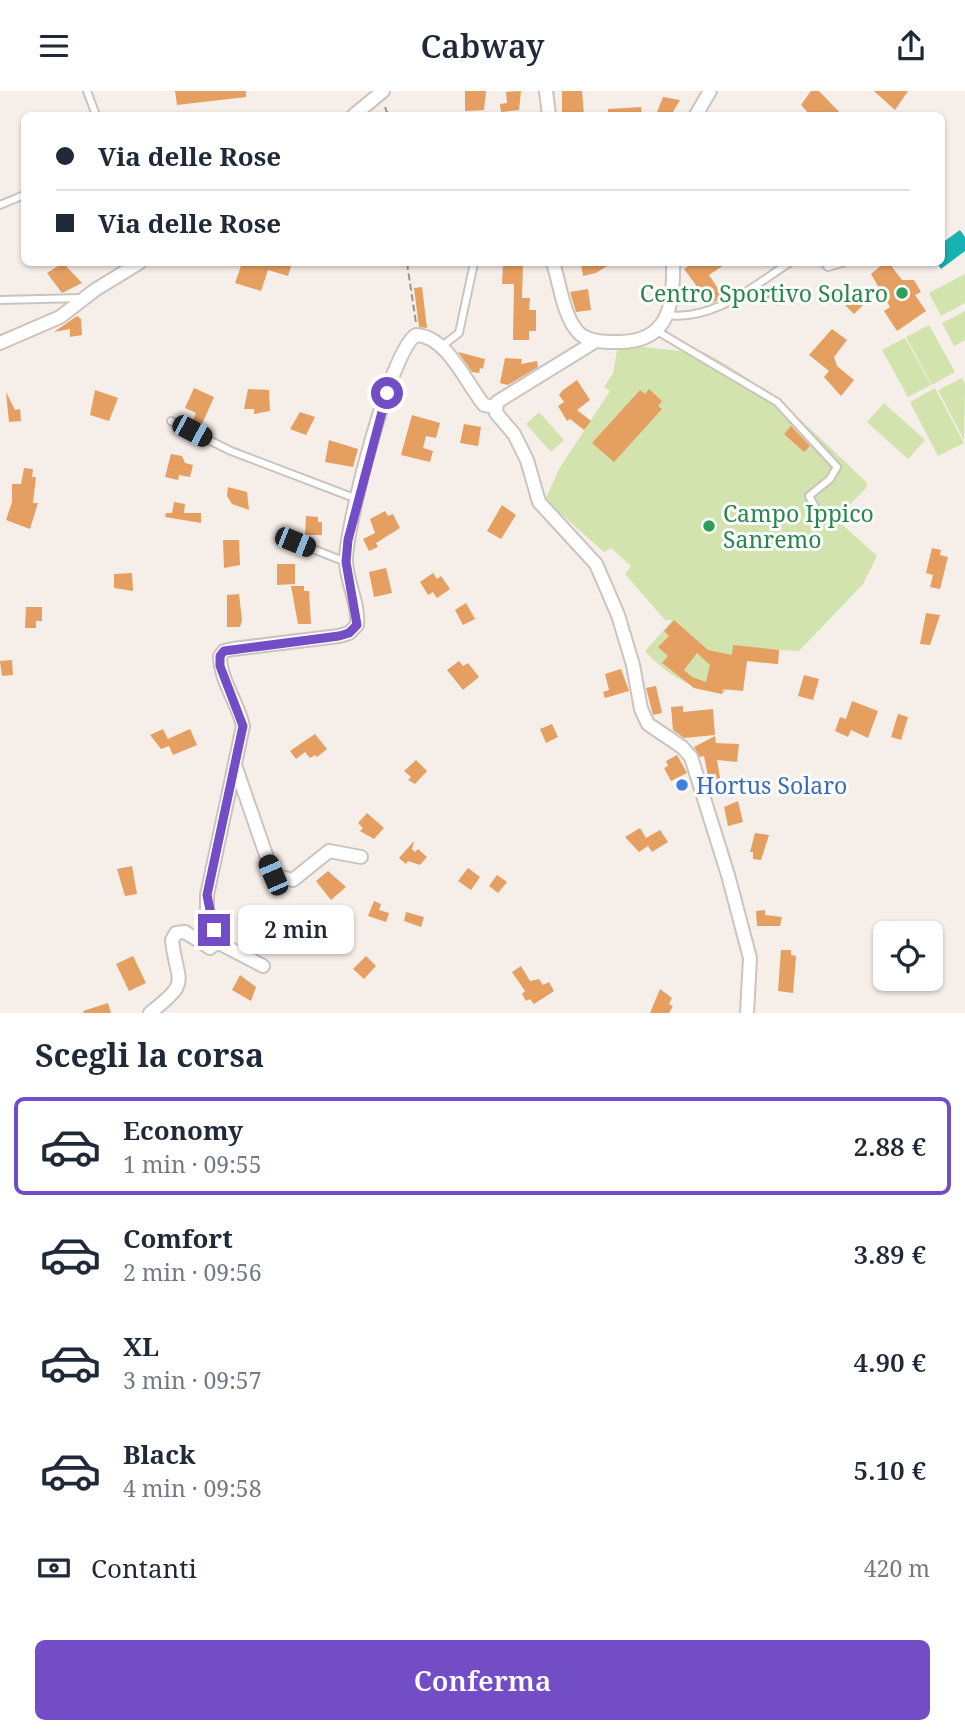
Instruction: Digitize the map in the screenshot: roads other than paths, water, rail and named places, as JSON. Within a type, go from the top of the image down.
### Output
[{"type":"street","points":[[358,112],[383,91]]},
{"type":"street","points":[[547,91],[549,112]]},
{"type":"street","points":[[698,112],[710,91]]},
{"type":"street","points":[[0,343],[60,317],[134,266]]},
{"type":"street","points":[[555,266],[571,321],[580,334],[596,341],[626,342],[657,331],[667,315],[673,302],[673,266]]},
{"type":"street","points":[[263,965],[217,942],[207,909],[207,895],[243,726],[220,666],[220,656],[224,651],[349,633],[357,625],[346,562],[351,522],[393,369],[409,339],[416,335],[426,335],[440,347],[484,405],[495,407],[527,460],[540,502],[596,564],[618,615],[633,665],[640,709],[648,724],[682,747],[691,757],[728,875],[750,958],[747,1013]]},
{"type":"street","points":[[495,407],[509,394],[596,341]]},
{"type":"street","points":[[234,763],[273,875],[293,880],[329,851],[361,857]]},
{"type":"street","points":[[150,1013],[170,998],[178,986],[181,976],[172,944],[176,933],[185,932],[210,948],[217,942]]},
{"type":"lane","points":[[87,91],[95,112]]},
{"type":"lane","points":[[0,205],[21,196]]},
{"type":"lane","points":[[440,347],[459,333],[473,266]]},
{"type":"lane","points":[[667,315],[699,315],[720,306],[784,266]]},
{"type":"lane","points":[[0,300],[84,298]]},
{"type":"lane","points":[[657,331],[777,402],[837,467],[830,479],[809,496],[819,515]]},
{"type":"lane","points":[[171,421],[242,456],[357,499]]},
{"type":"lane","points":[[295,542],[346,562]]},
{"type":"water","points":[[960,230],[965,237],[965,251],[945,266],[945,241]]},
{"type":"place","name":"Centro Sportivo Solaro","points":[[902,293]]},
{"type":"place","name":"Campo Ippico Sanremo","points":[[709,526]]},
{"type":"place","name":"Hortus Solaro","points":[[682,785]]}]
